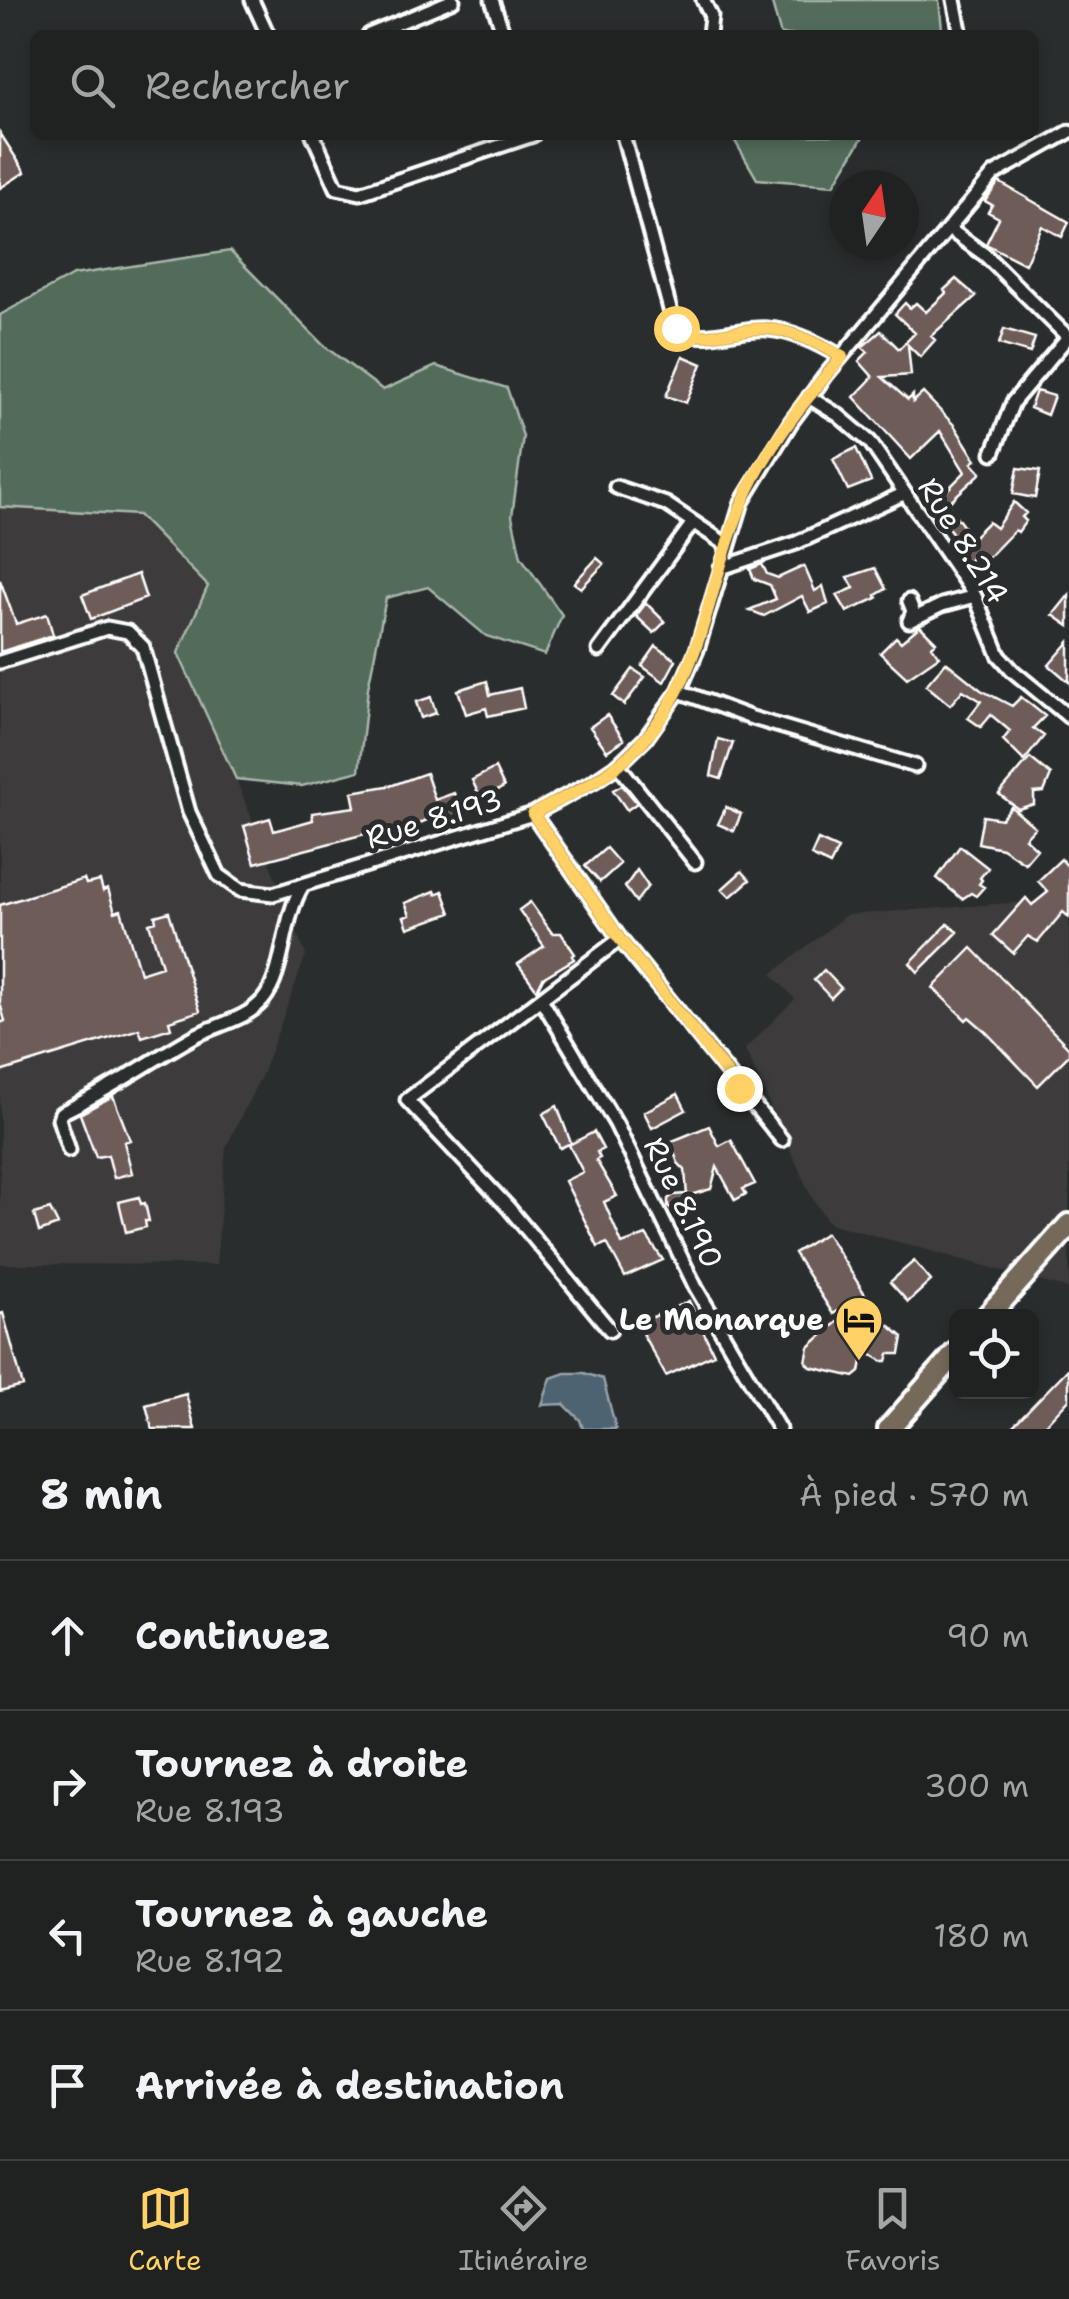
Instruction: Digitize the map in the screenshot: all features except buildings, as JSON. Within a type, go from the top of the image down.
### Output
[{"type":"highway","points":[[994,1309],[1069,1225]]},
{"type":"highway","points":[[889,1429],[949,1361]]},
{"type":"street","points":[[252,0],[266,30]]},
{"type":"street","points":[[382,30],[453,0]]},
{"type":"street","points":[[492,0],[502,30]]},
{"type":"street","points":[[703,0],[710,16],[709,30]]},
{"type":"street","points":[[954,0],[960,30]]},
{"type":"street","name":"Rue 8.193","points":[[0,662],[108,628],[128,632],[143,648],[189,812],[218,874],[240,890],[272,894],[533,814],[618,765],[645,739],[680,691],[752,482],[809,397],[994,174],[1069,132]]},
{"type":"street","points":[[315,140],[337,188],[360,193],[518,140]]},
{"type":"street","points":[[624,140],[676,328],[694,336],[770,328],[807,339],[842,357]]},
{"type":"street","points":[[1037,140],[1042,146]]},
{"type":"street","points":[[949,229],[985,255],[1068,338],[1013,402],[993,452]]},
{"type":"street","name":"Rue 8.214","points":[[809,397],[838,414],[888,464],[904,494],[975,596],[999,655],[1069,717]]},
{"type":"street","points":[[616,487],[666,504],[728,545]]},
{"type":"street","points":[[721,568],[796,543],[904,494]]},
{"type":"street","points":[[599,650],[692,524]]},
{"type":"street","points":[[909,600],[913,611],[910,622],[942,605],[975,596]]},
{"type":"street","points":[[680,691],[748,717],[915,766]]},
{"type":"street","points":[[618,765],[695,862]]},
{"type":"street","points":[[533,814],[620,939],[782,1140]]},
{"type":"street","points":[[69,1150],[59,1119],[61,1112],[195,1036],[234,1020],[263,1000],[281,956],[288,917],[303,885]]},
{"type":"street","points":[[610,1330],[508,1207],[407,1100],[620,939]]},
{"type":"street","name":"Rue 8.190","points":[[541,999],[616,1124],[696,1288],[779,1429]]},
{"type":"shaded area","points":[[0,507],[138,515],[208,586],[178,654],[236,779],[306,955],[263,1072],[226,1147],[216,1265],[0,1264]]},
{"type":"shaded area","points":[[1069,899],[1069,1289],[829,1223],[811,1196],[745,1049],[795,999],[772,974],[846,915]]},
{"type":"green space","points":[[771,0],[939,0],[942,29],[940,30],[780,30]]},
{"type":"green space","points":[[734,140],[861,140],[843,170],[829,170],[829,185],[757,179]]},
{"type":"green space","points":[[230,251],[324,346],[383,390],[436,366],[507,388],[523,436],[512,516],[521,557],[562,615],[545,655],[486,636],[428,587],[386,598],[368,688],[359,771],[302,786],[236,779],[178,653],[208,586],[138,515],[0,507],[0,315],[73,275]]},
{"type":"water","points":[[565,1373],[603,1379],[616,1429],[583,1429],[580,1420],[564,1404],[542,1405],[551,1378]]},
{"type":"place","name":"Le Monarque","points":[[859,1362]]},
{"type":"route","points":[[676,328],[682,334],[694,336],[770,328],[807,339],[842,357],[791,422],[742,502],[697,650],[680,691],[645,739],[618,765],[533,814],[620,939],[739,1088]]}]
